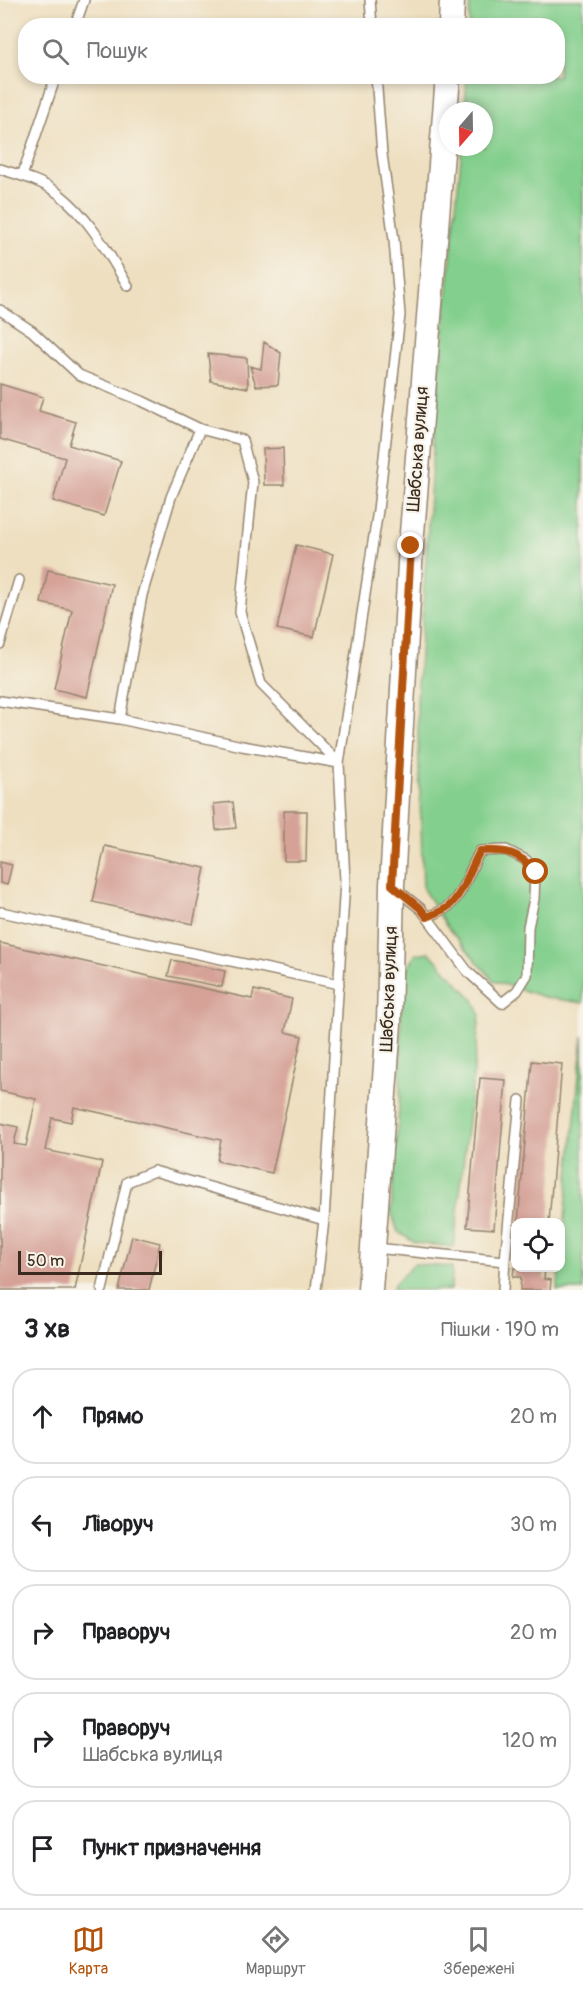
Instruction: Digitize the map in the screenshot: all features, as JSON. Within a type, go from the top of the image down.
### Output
[{"type":"street","points":[[451,18],[452,0]]},
{"type":"street","name":"Шабська вулиця","points":[[370,1290],[389,1023],[392,885],[412,535],[447,84]]},
{"type":"lane","points":[[78,18],[84,0]]},
{"type":"lane","points":[[370,0],[371,18]]},
{"type":"lane","points":[[22,176],[53,84]]},
{"type":"lane","points":[[316,1290],[324,1220],[345,881],[339,763],[378,510],[400,315],[377,84]]},
{"type":"lane","points":[[0,169],[22,176],[58,193],[89,222],[128,286]]},
{"type":"lane","points":[[0,310],[32,331],[79,375],[142,401],[200,429],[242,440],[253,482],[240,612],[261,684],[339,763]]},
{"type":"lane","points":[[120,719],[142,595],[171,497],[200,429]]},
{"type":"lane","points":[[0,644],[19,580]]},
{"type":"lane","points":[[0,701],[120,719],[242,746],[339,763]]},
{"type":"lane","points":[[392,885],[421,909],[468,972],[502,1003],[517,991],[527,975],[528,927],[534,899],[536,872],[526,860],[506,850],[480,851],[470,867],[461,890],[449,906],[427,917]]},
{"type":"lane","points":[[1,912],[339,984]]},
{"type":"lane","points":[[503,1290],[520,1100]]},
{"type":"lane","points":[[102,1290],[127,1182],[154,1171],[324,1220]]},
{"type":"lane","points":[[373,1247],[505,1261]]},
{"type":"green space","points":[[470,0],[583,0],[583,1003],[547,998],[494,981],[447,927],[423,889],[417,702],[435,415],[461,156],[493,156],[493,102],[466,102],[467,84],[565,84],[565,18],[469,18]]},
{"type":"green space","points":[[429,952],[474,1000],[480,1014],[454,1247],[415,1243],[398,1232],[391,1211],[400,1094],[402,976],[416,954]]},
{"type":"green space","points":[[583,1036],[583,1290],[557,1290],[559,1272],[565,1272],[565,1218]]},
{"type":"green space","points":[[414,1264],[452,1267],[451,1290],[393,1290],[394,1284]]},
{"type":"building","points":[[264,342],[281,353],[278,385],[256,386],[250,366],[261,369]]},
{"type":"building","points":[[208,354],[247,358],[248,388],[211,381]]},
{"type":"building","points":[[0,384],[43,397],[39,411],[76,422],[69,445],[121,461],[104,516],[53,501],[65,458],[0,439]]},
{"type":"building","points":[[283,448],[284,485],[264,485],[263,449]]},
{"type":"building","points":[[296,545],[333,554],[314,637],[277,629]]},
{"type":"building","points":[[48,570],[112,584],[87,697],[54,689],[72,610],[41,603]]},
{"type":"building","points":[[233,802],[236,828],[216,830],[214,804]]},
{"type":"building","points":[[284,811],[307,811],[306,861],[284,861]]},
{"type":"building","points":[[105,846],[205,868],[193,924],[93,902]]},
{"type":"building","points":[[0,862],[12,865],[7,885],[0,883]]},
{"type":"building","points":[[0,943],[252,999],[254,990],[292,999],[285,1032],[302,1036],[272,1173],[217,1161],[221,1140],[74,1107],[71,1122],[52,1118],[45,1150],[102,1162],[75,1290],[0,1290],[0,1123],[18,1127],[14,1144],[26,1146],[36,1099],[0,1091]]},
{"type":"building","points":[[172,960],[225,971],[222,987],[168,976]]},
{"type":"building","points":[[532,1061],[562,1064],[549,1218],[518,1218]]},
{"type":"building","points":[[480,1078],[506,1080],[494,1229],[467,1227]]},
{"type":"building","points":[[132,1236],[160,1243],[149,1290],[119,1290]]},
{"type":"building","points":[[514,1272],[545,1272],[544,1279],[551,1280],[550,1290],[520,1290],[521,1277],[513,1277]]},
{"type":"route","points":[[411,546],[392,885],[421,909],[427,917],[449,906],[461,890],[470,867],[480,851],[506,850],[526,860],[536,872]]}]
